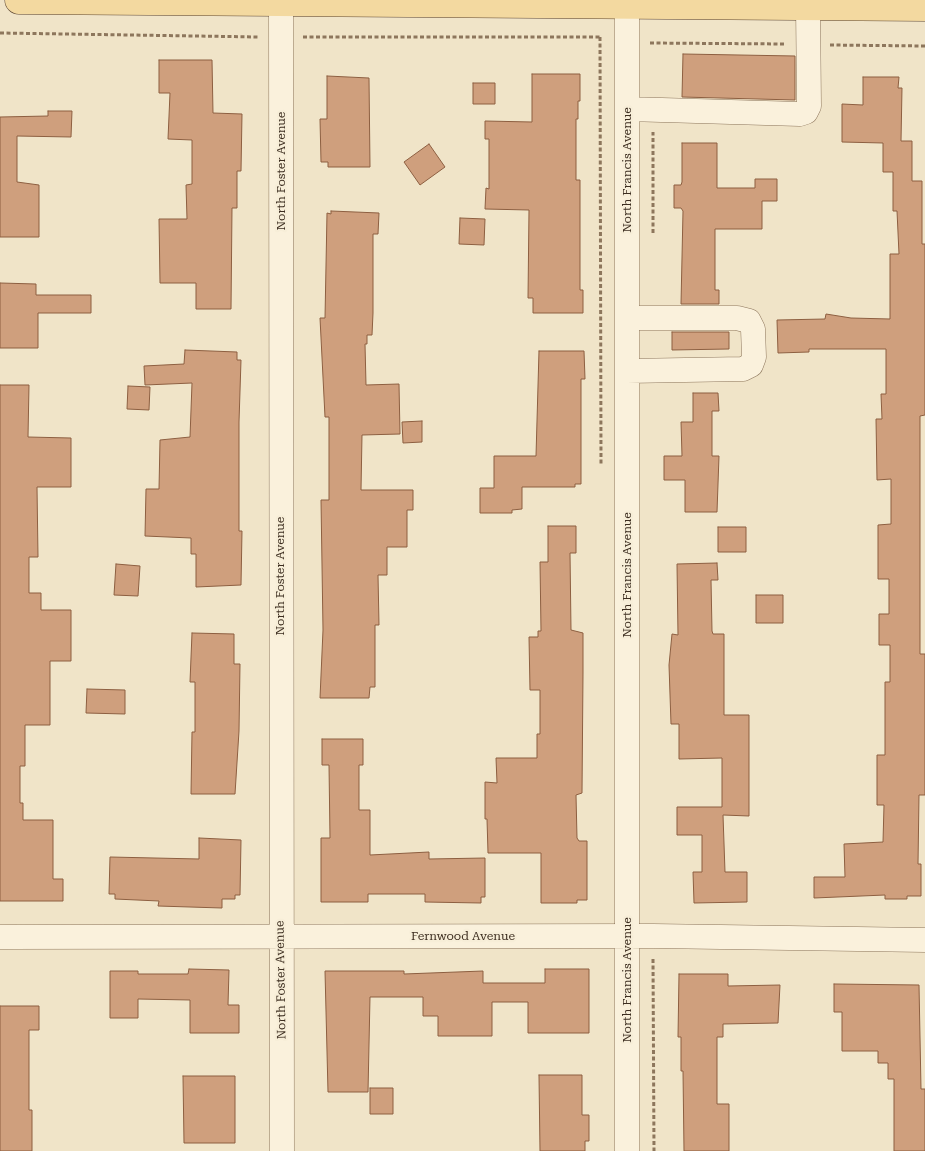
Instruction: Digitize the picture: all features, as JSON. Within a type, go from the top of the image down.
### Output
[{"type":"main road","points":[[19,0],[627,2],[925,7]]},
{"type":"street","name":"North Foster Avenue","points":[[281,1],[282,1151]]},
{"type":"street","name":"North Francis Avenue","points":[[627,2],[627,1151]]},
{"type":"street","points":[[627,109],[800,114],[806,112],[809,106],[808,6]]},
{"type":"street","points":[[628,318],[737,318],[749,321],[753,329],[754,357],[752,365],[743,369],[628,371]]},
{"type":"street","name":"Fernwood Avenue","points":[[0,937],[627,936],[925,940]]},
{"type":"path","points":[[0,33],[281,37],[600,37],[652,43],[925,46]]},
{"type":"building","points":[[683,54],[795,56],[795,100],[682,97]]},
{"type":"building","points":[[159,60],[212,60],[213,113],[242,114],[241,171],[237,171],[237,208],[232,208],[231,309],[196,309],[196,283],[160,283],[159,219],[187,219],[186,185],[192,184],[192,140],[168,139],[170,93],[159,93]]},
{"type":"building","points":[[532,74],[580,74],[580,101],[578,101],[578,119],[576,119],[576,180],[580,180],[580,290],[583,290],[583,313],[533,313],[533,298],[528,298],[529,210],[485,209],[486,188],[489,189],[489,139],[485,139],[485,121],[532,122]]},
{"type":"building","points":[[327,76],[369,78],[370,167],[328,167],[328,162],[321,162],[320,119],[327,119]]},
{"type":"building","points":[[863,77],[899,77],[898,88],[902,88],[901,141],[912,141],[912,181],[922,181],[922,244],[925,244],[925,415],[920,416],[920,654],[925,654],[925,795],[919,795],[918,864],[921,864],[921,896],[907,896],[907,899],[885,899],[885,895],[814,898],[814,877],[845,877],[844,844],[883,842],[884,805],[877,805],[877,755],[885,755],[885,682],[890,682],[890,645],[879,645],[879,614],[889,614],[889,579],[878,579],[878,525],[891,524],[891,479],[877,480],[876,419],[882,419],[881,394],[886,394],[886,349],[809,349],[809,352],[778,353],[777,320],[825,319],[826,314],[851,318],[890,319],[890,254],[899,254],[897,211],[893,211],[893,172],[883,172],[883,143],[842,142],[842,104],[863,105]]},
{"type":"building","points":[[473,83],[495,83],[495,104],[473,104]]},
{"type":"building","points":[[48,111],[72,111],[71,137],[17,136],[17,182],[39,185],[39,237],[0,237],[0,117],[48,116]]},
{"type":"building","points":[[682,143],[717,143],[717,188],[755,188],[755,179],[777,179],[777,201],[762,201],[762,229],[715,229],[715,290],[719,290],[719,304],[681,304],[683,211],[681,208],[674,208],[674,185],[681,185],[682,182]]},
{"type":"building","points":[[429,144],[445,167],[420,185],[404,162]]},
{"type":"building","points":[[331,211],[379,213],[378,234],[373,234],[372,335],[367,335],[367,344],[365,344],[366,385],[399,384],[400,434],[362,435],[361,490],[413,490],[413,510],[407,510],[407,547],[387,547],[387,575],[378,575],[379,625],[375,625],[375,687],[370,687],[369,698],[320,698],[323,630],[321,500],[329,500],[329,417],[325,417],[320,318],[325,318],[327,213],[331,214]]},
{"type":"building","points":[[460,218],[485,219],[484,245],[459,244]]},
{"type":"building","points":[[0,283],[36,284],[36,295],[91,295],[91,313],[38,313],[38,348],[0,348]]},
{"type":"building","points":[[672,332],[729,332],[729,349],[672,350]]},
{"type":"building","points":[[185,350],[237,352],[237,360],[241,360],[239,531],[242,531],[241,585],[196,587],[196,554],[191,554],[191,538],[145,536],[146,489],[159,489],[160,440],[190,437],[192,383],[145,385],[144,366],[184,364]]},
{"type":"building","points":[[539,351],[584,351],[585,379],[581,379],[581,484],[575,484],[575,487],[522,487],[522,509],[512,510],[512,513],[480,513],[480,488],[494,488],[494,456],[536,456]]},
{"type":"building","points":[[0,385],[29,385],[28,437],[71,438],[71,487],[37,487],[38,557],[29,557],[29,593],[41,593],[41,610],[71,610],[71,661],[50,661],[50,725],[25,725],[25,766],[20,766],[20,803],[23,803],[23,820],[53,820],[53,879],[63,879],[63,901],[0,901]]},
{"type":"building","points":[[128,386],[150,387],[149,410],[127,409]]},
{"type":"building","points":[[693,393],[718,393],[719,411],[712,411],[712,456],[719,456],[717,512],[685,512],[685,480],[664,480],[664,456],[682,456],[681,422],[693,422]]},
{"type":"building","points":[[422,421],[422,442],[403,443],[402,422]]},
{"type":"building","points":[[548,526],[576,526],[576,553],[570,553],[571,630],[583,633],[582,793],[576,795],[577,838],[579,841],[587,841],[587,900],[577,900],[577,903],[541,903],[541,853],[488,853],[487,819],[485,819],[485,782],[497,783],[496,758],[537,758],[537,734],[540,734],[540,690],[530,690],[529,637],[538,637],[538,631],[541,631],[540,562],[548,562]]},
{"type":"building","points":[[718,527],[746,527],[746,552],[718,552]]},
{"type":"building","points":[[717,563],[718,580],[711,580],[712,631],[713,634],[724,634],[724,715],[749,715],[749,816],[723,815],[725,872],[747,872],[747,902],[694,903],[693,872],[702,872],[702,835],[677,835],[677,807],[722,807],[722,758],[679,759],[679,724],[671,724],[669,665],[672,634],[678,635],[677,564]]},
{"type":"building","points":[[116,564],[140,566],[138,596],[114,595]]},
{"type":"building","points":[[756,595],[783,595],[783,623],[756,623]]},
{"type":"building","points":[[192,633],[234,634],[234,664],[240,664],[239,731],[235,794],[191,794],[192,732],[195,732],[195,682],[190,682]]},
{"type":"building","points":[[87,689],[125,690],[125,714],[86,713]]},
{"type":"building","points":[[322,739],[363,739],[363,765],[359,765],[359,810],[370,810],[370,855],[429,852],[429,859],[485,858],[485,897],[481,897],[481,903],[425,902],[425,894],[368,894],[368,902],[321,902],[321,838],[330,838],[329,765],[322,765]]},
{"type":"building","points":[[199,838],[241,840],[240,895],[235,895],[235,899],[222,899],[222,908],[158,906],[159,901],[115,899],[115,894],[109,894],[110,857],[199,859]]},
{"type":"building","points":[[189,969],[229,970],[228,1005],[239,1005],[239,1033],[190,1033],[190,1000],[138,999],[138,1018],[110,1018],[110,971],[138,971],[138,974],[188,974]]},
{"type":"building","points":[[545,969],[589,969],[589,1033],[528,1033],[528,1002],[492,1002],[492,1036],[438,1036],[438,1016],[423,1016],[423,997],[370,997],[368,1092],[328,1092],[325,971],[404,971],[404,974],[483,971],[483,983],[545,983]]},
{"type":"building","points":[[679,974],[728,974],[728,986],[780,985],[778,1023],[723,1024],[723,1037],[717,1037],[717,1104],[729,1104],[729,1151],[684,1151],[683,1071],[681,1071],[681,1037],[678,1037]]},
{"type":"building","points":[[834,984],[919,985],[921,1089],[925,1089],[925,1151],[894,1151],[894,1079],[888,1079],[888,1063],[878,1063],[878,1051],[842,1051],[842,1012],[834,1012]]},
{"type":"building","points":[[0,1006],[39,1006],[39,1030],[29,1030],[29,1110],[32,1110],[32,1151],[0,1151]]},
{"type":"building","points":[[539,1075],[582,1075],[582,1115],[589,1115],[589,1141],[585,1141],[585,1151],[540,1151]]},
{"type":"building","points":[[183,1076],[235,1076],[235,1143],[184,1143]]},
{"type":"building","points":[[370,1088],[393,1088],[393,1114],[370,1114]]}]
